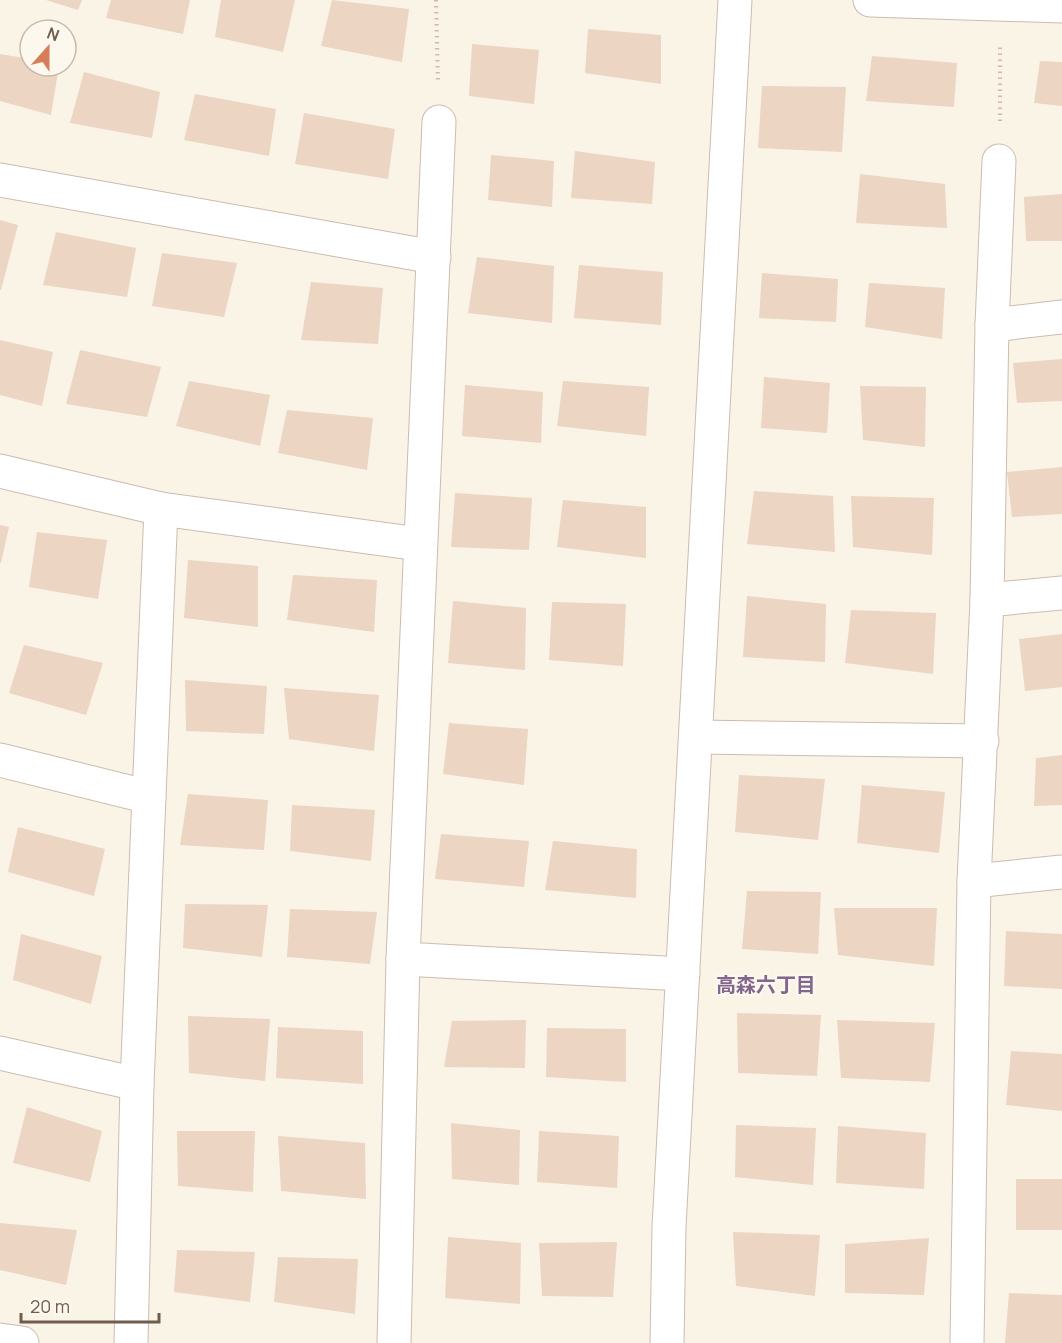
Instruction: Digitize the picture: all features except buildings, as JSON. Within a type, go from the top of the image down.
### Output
[{"type":"street","points":[[667,1343],[669,1227],[735,0]]},
{"type":"street","points":[[870,0],[1062,6]]},
{"type":"street","points":[[394,1343],[403,959],[410,831],[419,544],[439,122]]},
{"type":"street","points":[[967,1343],[974,881],[987,600],[992,325],[999,161]]},
{"type":"street","points":[[0,180],[434,257]]},
{"type":"street","points":[[992,325],[1062,317]]},
{"type":"street","points":[[0,471],[161,509],[419,544]]},
{"type":"street","points":[[131,1343],[137,1084],[161,509]]},
{"type":"street","points":[[987,600],[1062,593]]},
{"type":"street","points":[[696,737],[982,741]]},
{"type":"street","points":[[0,760],[149,796]]},
{"type":"street","points":[[974,881],[1062,872]]},
{"type":"street","points":[[403,959],[683,974]]},
{"type":"street","points":[[0,1053],[137,1084]]},
{"type":"street","points":[[0,1340],[22,1343]]},
{"type":"path","points":[[436,0],[439,122]]},
{"type":"path","points":[[999,161],[1000,4]]},
{"type":"district","name":"高森六丁目","points":[[766,984]]}]
